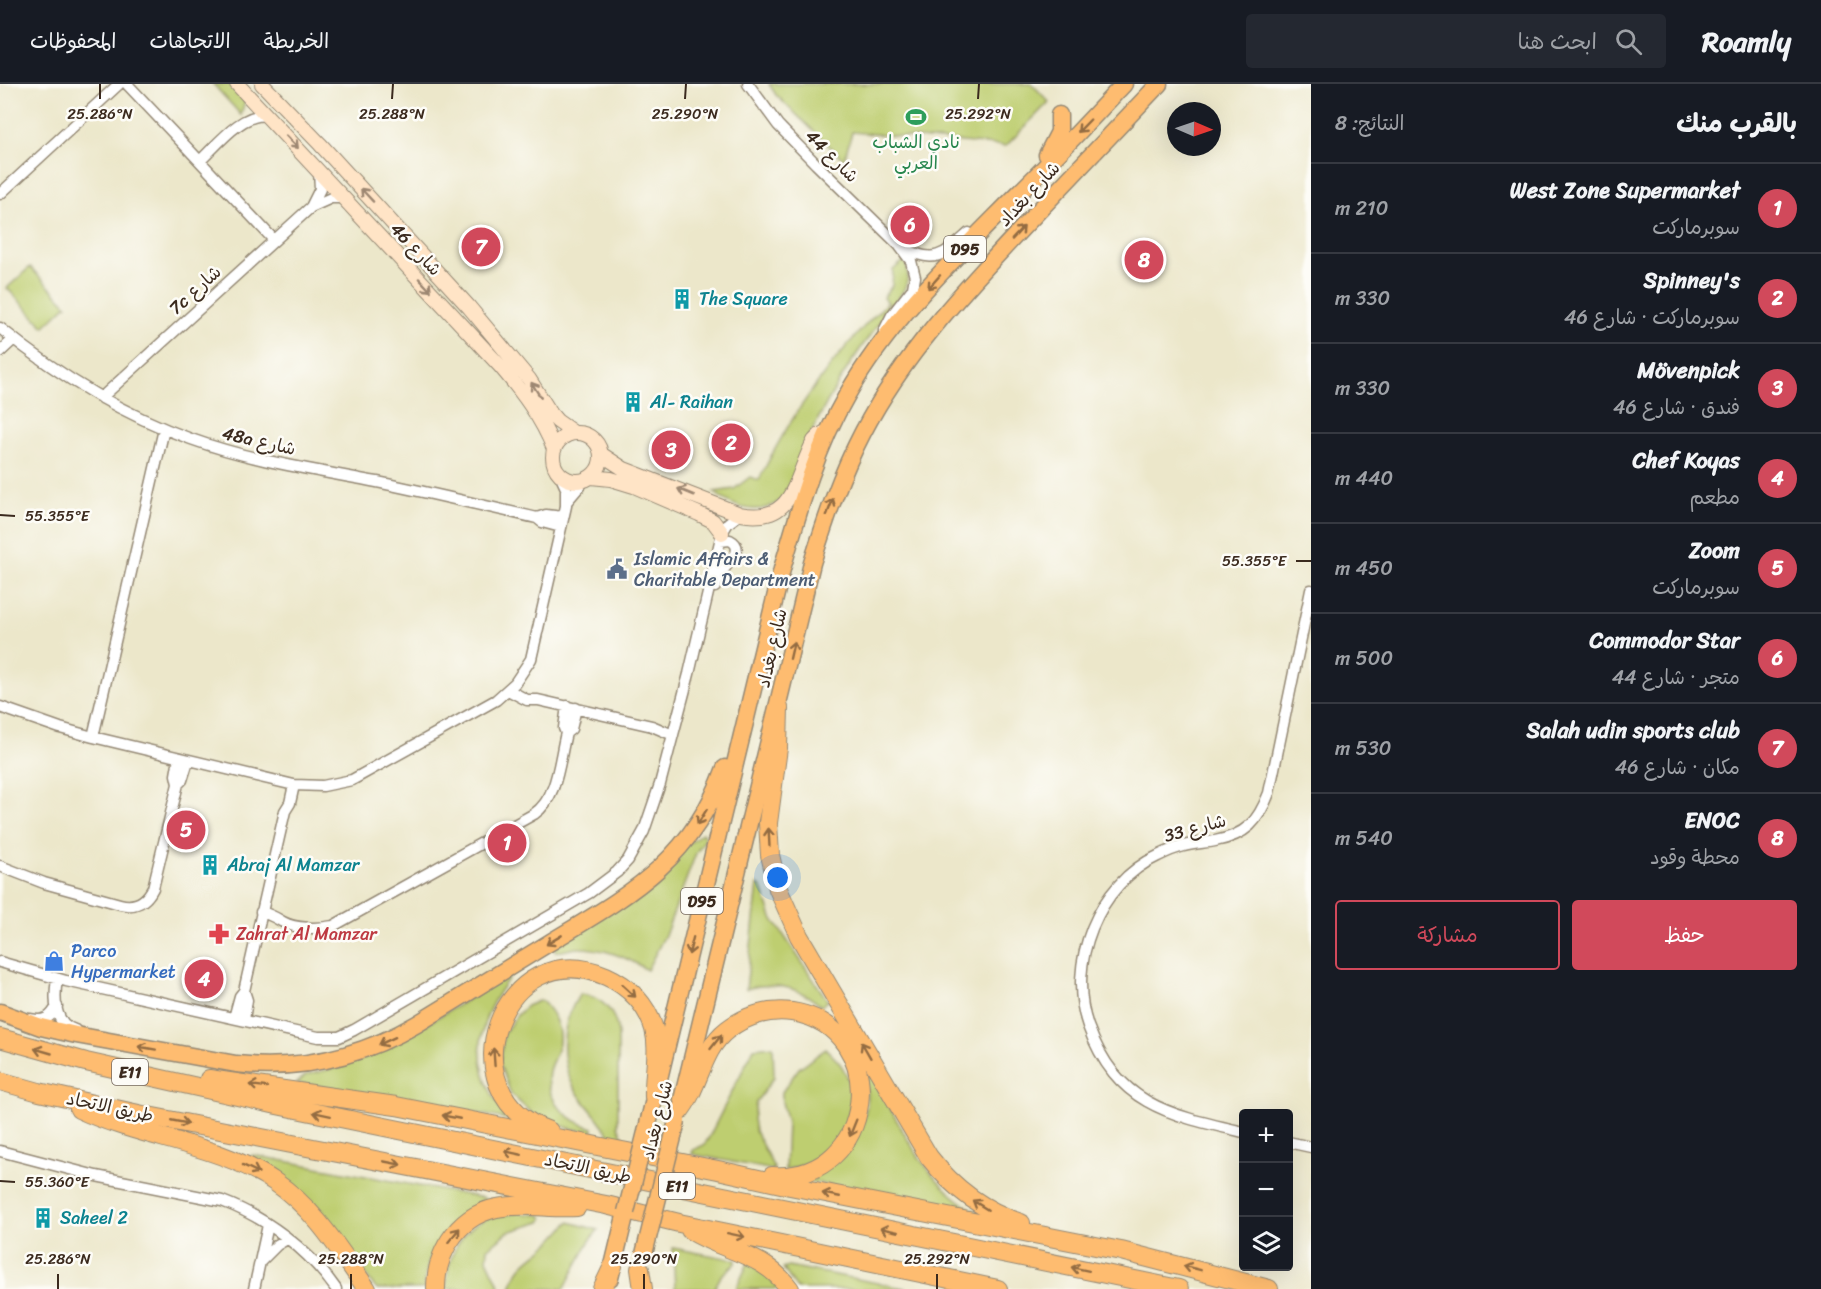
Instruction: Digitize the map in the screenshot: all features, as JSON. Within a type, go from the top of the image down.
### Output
[{"type":"highway","points":[[778,707],[778,748],[769,807],[768,839],[778,889],[799,936],[922,1146],[942,1173],[967,1196],[988,1210],[1074,1241]]},
{"type":"highway","points":[[591,1145],[531,1123],[513,1107],[498,1081],[492,1052],[497,1025],[508,1004],[525,986],[557,971],[581,970],[603,975],[628,989],[647,1012],[655,1035],[657,1051],[654,1097]]},
{"type":"highway","points":[[678,1116],[694,1089],[712,1045],[728,1029],[749,1017],[776,1011],[804,1015],[831,1030],[845,1045],[855,1063],[860,1101],[851,1134],[834,1155],[812,1170],[787,1176],[718,1170]]},
{"type":"highway","name":"طريق الاتحاد","points":[[0,1038],[45,1052],[267,1103],[1179,1289]]},
{"type":"highway","points":[[123,1070],[177,1074],[396,1106],[1031,1235],[1074,1241],[1269,1289]]},
{"type":"highway","name":"طريق الاتحاد","points":[[0,1081],[39,1092],[196,1125],[606,1205],[998,1289]]},
{"type":"highway","points":[[39,1092],[109,1122],[237,1162],[274,1181],[296,1199],[318,1222],[367,1289]]},
{"type":"highway","points":[[436,1289],[438,1266],[448,1241],[461,1226],[478,1214],[490,1209],[510,1206],[558,1208],[606,1205]]},
{"type":"highway","points":[[679,1222],[711,1242],[765,1264],[790,1289]]},
{"type":"highway","points":[[602,1289],[615,1258]]},
{"type":"highway","points":[[642,1261],[643,1289]]},
{"type":"main road","name":"شارع بغداد","points":[[608,1289],[782,569],[796,518],[828,431],[846,396],[882,343],[931,285],[1124,84]]},
{"type":"main road","name":"شارع بغداد","points":[[635,1289],[812,563],[843,474],[863,431],[887,390],[914,351],[978,276],[1160,84]]},
{"type":"main road","points":[[1026,186],[1058,138],[1059,115]]},
{"type":"main road","points":[[4,1014],[41,1027],[94,1039],[236,1064],[276,1067],[336,1059],[401,1034],[621,900],[659,870],[691,834],[708,807],[727,764],[743,706],[754,685]]},
{"type":"street","points":[[0,194],[119,84]]},
{"type":"street","points":[[127,84],[274,240]]},
{"type":"street","name":"شارع 46","points":[[262,84],[336,161],[469,307],[529,379],[557,422],[574,433]]},
{"type":"street","name":"شارع 44","points":[[748,84],[768,113],[802,150],[899,245],[914,266],[914,283],[910,293],[889,320],[882,343]]},
{"type":"street","points":[[242,89],[247,109],[242,122]]},
{"type":"street","name":"شارع 46","points":[[242,89],[484,347],[541,420],[554,449]]},
{"type":"street","points":[[200,161],[251,116],[268,116]]},
{"type":"street","points":[[311,207],[320,189],[318,169]]},
{"type":"street","name":"7c شارع","points":[[101,398],[311,207],[331,198],[345,198]]},
{"type":"street","name":"شارع 44","points":[[899,245],[920,256],[937,256],[948,252],[969,233],[984,229]]},
{"type":"street","name":"48a شارع","points":[[0,328],[56,371],[101,398],[164,429],[217,448],[537,518],[543,515],[562,522]]},
{"type":"street","points":[[0,352],[14,339]]},
{"type":"street","points":[[93,737],[164,429]]},
{"type":"street","points":[[601,454],[624,469],[740,514],[765,515],[780,509],[786,503],[814,441],[828,431]]},
{"type":"street","points":[[0,707],[93,737],[289,784],[309,787],[338,784],[366,774],[496,700],[512,687],[524,671],[534,648],[567,501],[566,488],[553,463],[554,449],[562,438],[574,433],[589,435],[595,440],[601,454],[601,464],[567,501]]},
{"type":"street","points":[[560,475],[571,481],[611,479],[634,486],[713,521],[721,537],[734,542],[736,554],[719,577],[702,621]]},
{"type":"street","points":[[0,962],[62,980],[318,1037],[332,1038],[347,1034],[530,929],[597,888],[617,872],[637,846],[655,800],[702,621],[721,537],[728,524],[740,514]]},
{"type":"street","name":"شارع 33","points":[[1239,1131],[1191,1120],[1161,1110],[1135,1094],[1113,1072],[1096,1046],[1085,1016],[1081,985],[1083,954],[1093,924],[1109,897],[1130,874],[1156,857],[1185,845],[1234,836],[1250,826],[1262,811],[1269,793],[1311,590]]},
{"type":"street","points":[[512,687],[536,700],[674,730]]},
{"type":"street","points":[[260,916],[279,918],[283,922],[313,928],[333,926],[534,814],[544,806],[550,796],[566,733],[564,728],[572,707]]},
{"type":"street","points":[[0,866],[44,883],[128,906],[144,901],[153,888],[178,784],[176,775],[184,760]]},
{"type":"street","points":[[239,1019],[240,996],[244,991],[285,807],[290,803],[289,784]]},
{"type":"street","points":[[4,1014],[38,1021],[44,1020],[49,1017],[61,997],[62,980]]},
{"type":"street","points":[[57,1004],[57,1013],[64,1025],[94,1039]]},
{"type":"street","points":[[1293,1143],[1311,1147]]},
{"type":"street","points":[[0,1151],[96,1176],[222,1201],[239,1207],[268,1225],[311,1259],[336,1289]]},
{"type":"street","points":[[254,1289],[268,1225]]},
{"type":"street","points":[[261,1261],[277,1245],[287,1239]]},
{"type":"green space","points":[[213,84],[232,84],[245,101],[241,115]]},
{"type":"green space","name":"نادي الشباب العربي","points":[[769,84],[1032,84],[1049,102],[1006,146],[852,132],[844,160],[776,95]]},
{"type":"green space","points":[[905,260],[908,274],[906,285],[892,306],[883,298],[892,286],[893,270]]},
{"type":"green space","points":[[30,267],[67,305],[44,327],[7,288]]},
{"type":"green space","points":[[886,304],[891,308],[864,344],[829,399],[809,438],[784,497],[773,505],[755,509],[738,506],[714,492],[734,489],[750,477],[759,480],[771,455],[815,386],[848,344]]},
{"type":"green space","points":[[702,833],[706,838],[696,853],[666,933],[647,970],[623,957],[596,950],[578,948],[555,951],[554,949]]},
{"type":"green space","points":[[758,885],[762,888],[772,918],[828,1001],[821,1006],[804,994],[786,987],[766,986],[746,989]]},
{"type":"green space","points":[[508,975],[510,977],[500,990],[486,1018],[481,1048],[485,1078],[494,1098],[511,1120],[422,1102],[297,1083],[306,1075],[335,1068],[382,1051]]},
{"type":"green space","points":[[580,994],[595,998],[606,1006],[617,1026],[618,1126],[624,1140],[610,1137],[579,1095],[567,1071],[565,1031],[568,1018]]},
{"type":"green space","points":[[541,1000],[557,1023],[559,1036],[559,1043],[549,1072],[550,1092],[554,1101],[567,1115],[593,1128],[592,1133],[540,1121],[511,1094],[500,1064],[504,1033],[518,1014],[527,1006]]},
{"type":"green space","points":[[773,1046],[774,1077],[756,1102],[753,1119],[755,1131],[773,1170],[692,1154],[693,1150],[704,1145],[708,1139],[754,1048]]},
{"type":"green space","points":[[826,1049],[842,1067],[849,1082],[851,1094],[847,1120],[835,1143],[826,1152],[812,1162],[785,1170],[787,1123],[782,1092],[799,1068]]},
{"type":"green space","points":[[869,1069],[902,1129],[927,1168],[941,1185],[958,1200],[977,1212],[977,1215],[808,1181],[861,1128],[867,1106],[866,1071]]},
{"type":"green space","points":[[252,1155],[484,1198],[487,1202],[452,1228],[435,1246],[426,1272],[424,1289],[376,1289],[338,1234],[251,1158]]},
{"type":"green space","points":[[518,1213],[541,1215],[543,1219],[541,1222],[508,1232],[488,1248],[487,1259],[501,1289],[447,1289],[452,1258],[461,1239],[468,1231],[476,1224],[490,1218]]},
{"type":"green space","points":[[569,1222],[598,1230],[589,1242],[564,1289],[511,1289],[520,1269]]},
{"type":"green space","points":[[673,1248],[736,1260],[736,1263],[721,1276],[714,1289],[675,1289]]},
{"type":"green space","points":[[748,1263],[756,1267],[780,1289],[736,1289]]},
{"type":"green space","points":[[788,1266],[909,1289],[797,1289],[783,1268]]},
{"type":"place","name":"نادي الشباب العربي","points":[[916,117]]},
{"type":"place","name":"Commodor Star","points":[[910,225]]},
{"type":"place","name":"Salah udin sports club","points":[[481,247]]},
{"type":"place","name":"ENOC","points":[[1144,260]]},
{"type":"place","name":"The Square","points":[[682,299]]},
{"type":"place","name":"Al- Raihan","points":[[633,402]]},
{"type":"place","name":"Spinney's","points":[[731,443]]},
{"type":"place","name":"Mövenpick","points":[[671,450]]},
{"type":"place","name":"Islamic Affairs & Charitable Department","points":[[617,569]]},
{"type":"place","name":"Zoom","points":[[186,830]]},
{"type":"place","name":"West Zone Supermarket","points":[[507,843]]},
{"type":"place","name":"Abraj Al Mamzar","points":[[210,865]]},
{"type":"place","name":"Zahrat Al Mamzar","points":[[219,934]]},
{"type":"place","name":"Parco Hypermarket","points":[[54,961]]},
{"type":"place","name":"Chef Koyas","points":[[204,979]]},
{"type":"place","name":"Saheel 2","points":[[43,1218]]}]
